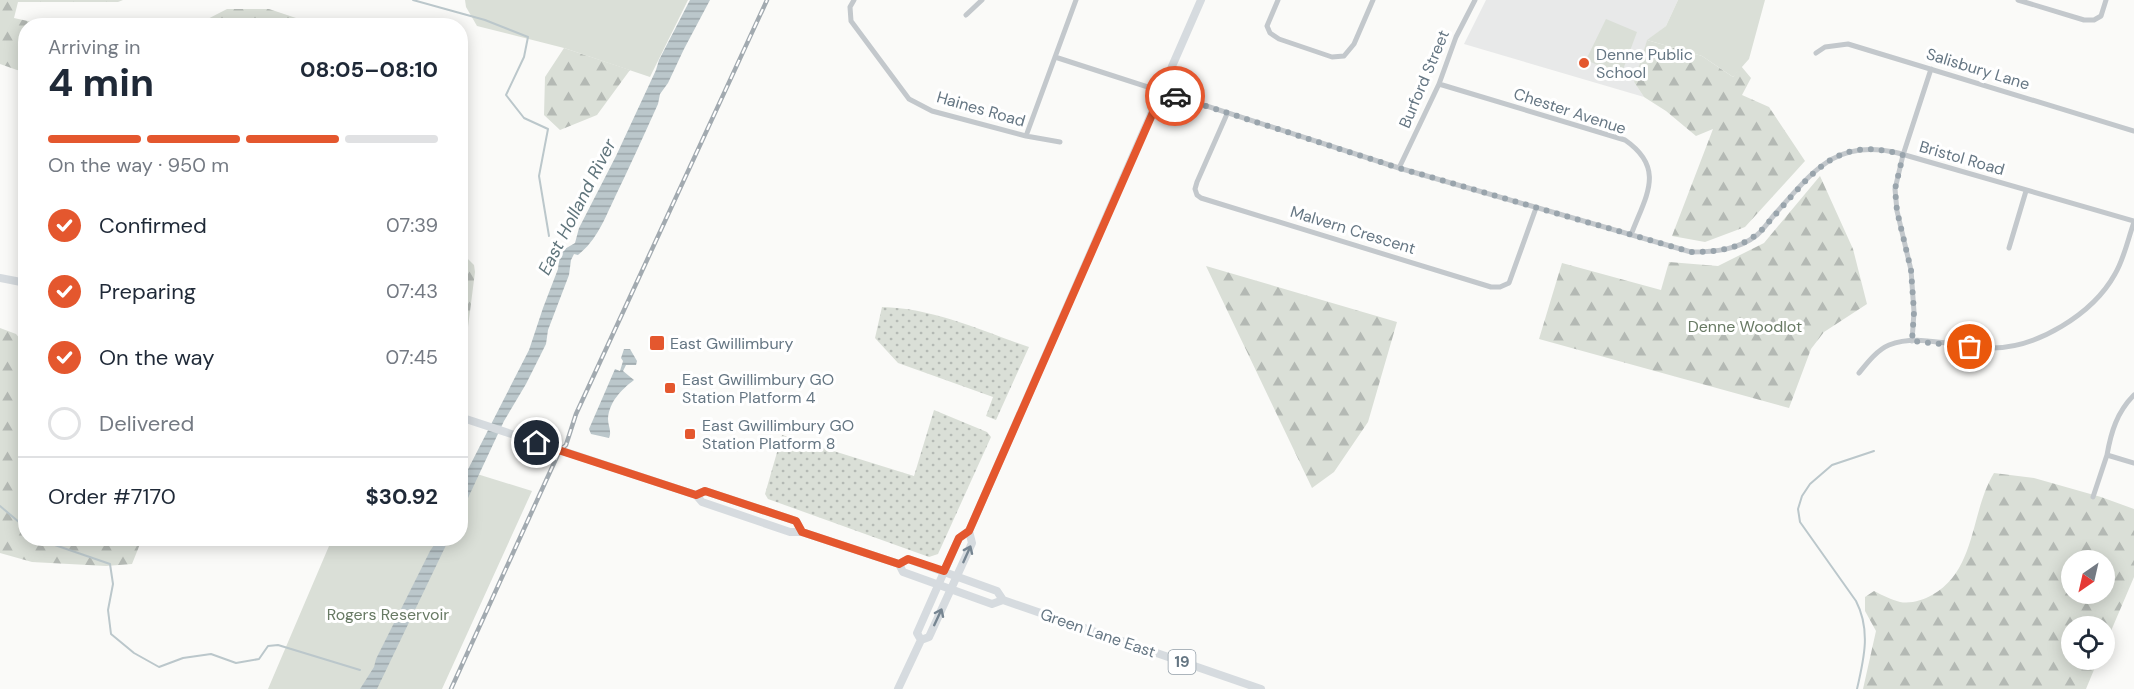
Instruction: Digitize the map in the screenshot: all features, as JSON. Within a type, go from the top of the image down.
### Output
[{"type":"main road","points":[[921,640],[917,633],[937,584],[959,538],[969,531],[1201,0]]},
{"type":"main road","points":[[0,278],[18,281]]},
{"type":"main road","name":"Green Lane East","points":[[468,420],[696,495],[702,502],[790,532],[802,532],[899,564],[903,572],[992,604],[1003,600]]},
{"type":"main road","points":[[898,689],[921,640],[929,637],[972,543],[969,531]]},
{"type":"main road","name":"Green Lane East","points":[[899,564],[908,559],[957,575],[997,591],[1003,600],[1261,689]]},
{"type":"street","name":"Haines Road","points":[[854,0],[850,6],[851,21],[909,99],[932,111],[1026,136],[1060,142]]},
{"type":"street","points":[[966,15],[982,0]]},
{"type":"street","points":[[1026,136],[1076,0]]},
{"type":"street","points":[[1278,0],[1267,26],[1270,33],[1279,39],[1332,57],[1344,56],[1354,44],[1373,0]]},
{"type":"street","name":"Burford Street","points":[[1399,168],[1439,84],[1456,37],[1475,0]]},
{"type":"street","points":[[2018,0],[2084,20],[2094,20],[2101,16],[2106,0]]},
{"type":"street","name":"Salisbury Lane","points":[[1816,53],[1825,47],[1848,44],[2134,131]]},
{"type":"street","name":"Bristol Road","points":[[1055,57],[1399,168],[1691,252],[1715,252],[1734,248],[1757,235],[1813,172],[1831,159],[1854,150],[1879,149],[1903,155],[2134,222]]},
{"type":"street","points":[[1912,341],[1914,312],[1911,270],[1897,211],[1895,189],[1903,155],[1931,69]]},
{"type":"street","name":"Chester Avenue","points":[[1439,84],[1625,140],[1634,146],[1651,171],[1650,187],[1631,235]]},
{"type":"street","name":"Malvern Crescent","points":[[1227,114],[1197,182],[1195,189],[1201,198],[1491,288],[1509,283],[1536,208]]},
{"type":"street","points":[[2009,248],[2026,191]]},
{"type":"street","points":[[1859,373],[1888,345],[1912,341],[1992,349],[2025,344],[2056,329],[2091,307],[2115,274],[2134,222]]},
{"type":"street","points":[[2092,498],[2111,431],[2125,404],[2134,395]]},
{"type":"street","points":[[2106,455],[2134,463]]},
{"type":"shaded area","points":[[690,0],[710,0],[668,83],[660,94],[658,104],[600,228],[585,249],[578,255],[574,254],[571,260],[569,275],[548,330],[546,344],[504,421],[468,498],[468,469],[529,350],[563,250],[575,243],[579,228],[616,156],[659,60]]},
{"type":"shaded area","name":"Denne Public School","points":[[1486,0],[1678,0],[1666,26],[1647,41],[1634,82],[1644,97],[1464,44]]},
{"type":"shaded area","points":[[624,349],[630,349],[637,361],[636,365],[626,365],[623,371],[634,380],[620,392],[613,402],[608,419],[609,438],[591,434],[589,429],[615,369],[620,371]]},
{"type":"shaded area","points":[[433,546],[446,546],[377,689],[360,689],[374,667]]},
{"type":"green space","points":[[0,0],[123,0],[118,2],[18,2],[14,18],[18,19],[18,70],[0,64]]},
{"type":"green space","points":[[465,0],[688,0],[650,77],[564,48],[477,26],[466,7]]},
{"type":"green space","points":[[1678,0],[1765,0],[1749,59],[1733,77],[1702,56],[1647,40],[1666,26]]},
{"type":"green space","points":[[227,9],[269,9],[296,18],[210,18]]},
{"type":"green space","points":[[1606,19],[1637,32],[1621,75],[1586,60]]},
{"type":"green space","points":[[1647,40],[1702,56],[1733,77],[1741,66],[1751,78],[1742,95],[1769,107],[1805,161],[1745,227],[1705,242],[1672,236],[1713,129],[1696,136],[1666,111],[1644,97],[1634,82]]},
{"type":"green space","points":[[564,48],[630,70],[597,115],[560,130],[544,115],[545,77]]},
{"type":"green space","name":"Denne Woodlot","points":[[1820,176],[1853,249],[1867,304],[1824,332],[1811,349],[1789,408],[1539,339],[1562,263],[1661,290],[1669,262],[1718,266],[1764,243]]},
{"type":"green space","points":[[468,259],[474,265],[468,327]]},
{"type":"green space","points":[[1206,266],[1397,322],[1368,422],[1334,472],[1312,488]]},
{"type":"green space","points":[[882,307],[920,311],[939,316],[1029,347],[996,420],[986,416],[993,397],[898,363],[875,338]]},
{"type":"green space","points":[[0,328],[18,336],[18,546],[139,546],[132,564],[106,566],[32,562],[0,553]]},
{"type":"green space","points":[[934,410],[987,432],[991,437],[938,554],[929,557],[768,499],[765,494],[782,435],[914,476]]},
{"type":"green space","name":"Rogers Reservoir","points":[[468,471],[532,491],[442,689],[268,689],[329,546],[468,546]]},
{"type":"green space","points":[[1994,473],[2034,478],[2134,509],[2134,577],[2115,622],[2115,616],[2061,616],[2061,670],[2094,670],[2086,689],[1863,689],[1876,631],[1865,611],[1865,597],[1874,591],[1900,602],[1913,602],[1932,595],[1947,584],[1965,556]]},
{"type":"waterway","name":"East Holland River","points":[[413,0],[485,20],[528,37],[524,57],[506,95],[524,118],[548,129],[539,176],[549,236]]},
{"type":"waterway","points":[[1857,689],[1865,645],[1861,612],[1856,601],[1800,522],[1798,509],[1802,496],[1810,484],[1832,465],[1874,451]]},
{"type":"waterway","points":[[0,506],[18,521]]},
{"type":"waterway","points":[[58,546],[110,564],[113,584],[108,610],[111,634],[134,653],[159,667],[183,658],[211,654],[236,663],[259,659],[268,646],[278,645],[360,670]]},
{"type":"railway","points":[[451,689],[560,450],[566,445],[576,414],[767,0]]},
{"type":"way so far","points":[[1175,96],[1399,168],[1691,252],[1715,252],[1734,248],[1757,235],[1813,172],[1831,159],[1854,150],[1879,149],[1903,155],[1895,189],[1897,211],[1911,270],[1914,312],[1912,341],[1970,347]]},
{"type":"place","name":"Denne Public School","points":[[1584,63]]},
{"type":"place","name":"East Gwillimbury","points":[[657,343]]},
{"type":"place","name":"East Gwillimbury GO Station Platform 4","points":[[670,388]]},
{"type":"place","name":"East Gwillimbury GO Station Platform 8","points":[[690,434]]},
{"type":"route","points":[[537,443],[696,495],[705,491],[731,498],[796,521],[802,532],[899,564],[908,559],[944,571],[959,538],[969,531],[1162,92],[1175,96]]}]
